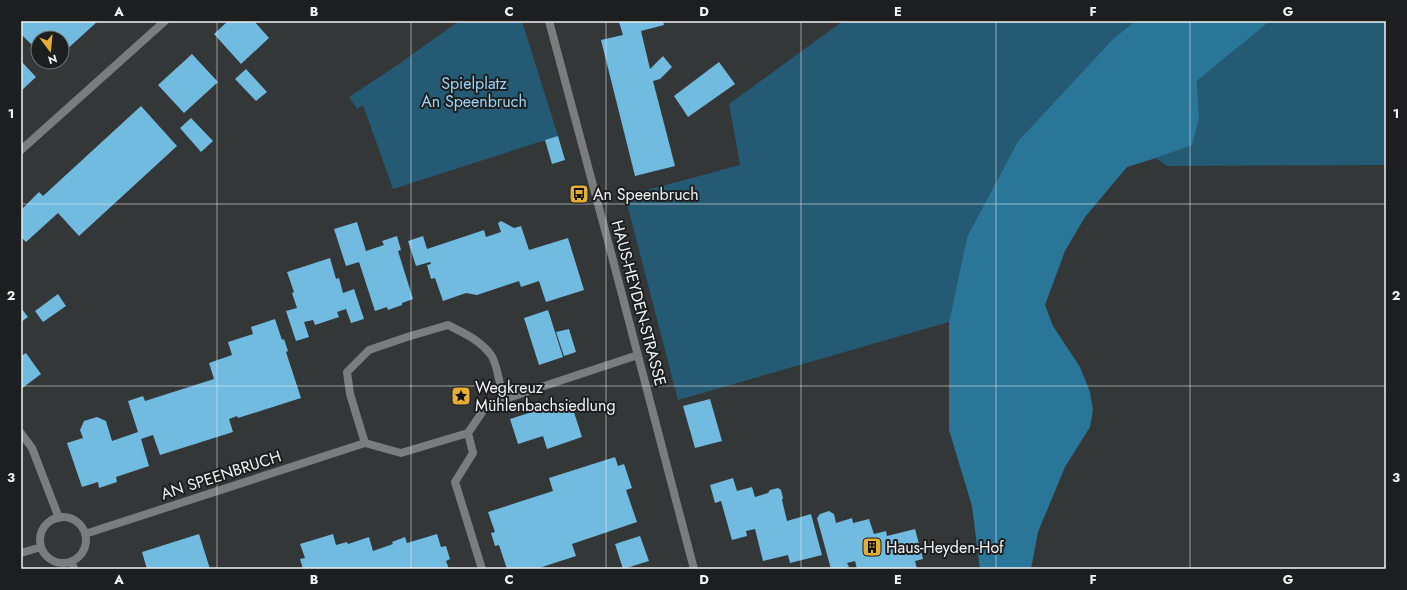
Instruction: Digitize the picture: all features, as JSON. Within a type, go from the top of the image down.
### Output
[{"type":"street","points":[[21,150],[165,21]]},
{"type":"street","name":"HAUS-HEYDEN-STRASSE","points":[[549,21],[694,569]]},
{"type":"street","points":[[503,400],[492,356],[472,336],[448,325],[370,350],[347,372],[350,394],[365,443],[401,452],[468,433],[487,405],[503,400],[542,386],[638,355]]},
{"type":"street","points":[[21,433],[32,448],[59,518]]},
{"type":"street","points":[[468,433],[473,454],[455,482],[482,569]]},
{"type":"street","name":"AN SPEENBRUCH","points":[[85,534],[365,443]]},
{"type":"street","points":[[59,518],[72,520],[82,528],[85,534],[86,540],[82,553],[73,565],[50,559],[41,547],[40,540],[42,532],[52,521],[59,518]]},
{"type":"street","points":[[21,554],[41,547]]},
{"type":"green space","name":"Spielplatz An Speenbruch","points":[[459,21],[522,21],[558,136],[393,189],[363,105],[357,109],[349,97],[396,66]]},
{"type":"green space","points":[[843,21],[1135,21],[1113,39],[1018,141],[967,237],[949,322],[678,400],[625,196],[740,165],[729,104]]},
{"type":"green space","points":[[1270,21],[1386,21],[1386,165],[1167,166],[1156,158],[1191,144],[1199,119],[1197,81]]},
{"type":"shaded area","points":[[1135,21],[1270,21],[1197,81],[1199,119],[1192,145],[1127,167],[1085,217],[1065,251],[1045,305],[1053,326],[1080,367],[1090,392],[1093,410],[1090,427],[1065,467],[1038,532],[1031,569],[980,569],[972,506],[949,430],[949,322],[967,237],[1018,141],[1113,39]]},
{"type":"building","points":[[21,21],[98,21],[70,46],[70,30],[30,30],[30,43],[21,34]]},
{"type":"building","points":[[228,21],[254,21],[269,38],[241,64],[214,34]]},
{"type":"building","points":[[663,21],[664,25],[641,31],[650,69],[663,56],[672,67],[660,79],[653,81],[675,166],[635,176],[601,40],[623,35],[619,22]]},
{"type":"building","points":[[192,54],[218,82],[184,113],[158,85]]},
{"type":"building","points":[[21,61],[36,77],[21,91]]},
{"type":"building","points":[[719,62],[735,84],[688,117],[674,96]]},
{"type":"building","points":[[246,69],[267,92],[256,101],[235,79]]},
{"type":"building","points":[[141,106],[177,146],[79,236],[58,213],[26,242],[21,237],[21,210],[39,192],[43,196]]},
{"type":"building","points":[[191,118],[213,141],[201,152],[180,128]]},
{"type":"building","points":[[558,136],[565,160],[552,164],[545,140]]},
{"type":"building","points":[[501,221],[514,228],[521,226],[529,250],[568,238],[584,290],[546,302],[539,281],[521,287],[519,281],[477,295],[466,293],[443,301],[435,278],[431,279],[427,265],[431,264],[430,262],[416,266],[408,241],[423,236],[427,249],[484,230],[486,237],[501,232],[498,223]]},
{"type":"building","points":[[357,222],[366,251],[384,245],[382,241],[397,236],[401,250],[398,251],[413,299],[388,310],[387,307],[375,311],[359,262],[346,266],[334,229]]},
{"type":"building","points":[[330,258],[336,279],[339,278],[343,293],[354,289],[364,319],[351,323],[346,309],[337,312],[339,317],[315,325],[313,320],[304,322],[309,337],[296,341],[286,311],[297,308],[292,293],[294,292],[287,272]]},
{"type":"building","points":[[58,294],[66,306],[43,322],[35,311]]},
{"type":"building","points":[[21,308],[28,317],[21,322]]},
{"type":"building","points":[[548,310],[563,357],[539,365],[524,318]]},
{"type":"building","points":[[275,319],[282,340],[284,339],[288,351],[286,352],[301,398],[238,418],[237,416],[229,419],[233,432],[160,455],[153,435],[141,439],[149,466],[116,477],[117,482],[99,488],[98,482],[82,487],[67,443],[83,438],[80,430],[84,421],[97,417],[106,421],[112,441],[138,432],[128,401],[143,396],[145,401],[214,379],[209,363],[232,355],[228,342],[253,334],[251,327]]},
{"type":"building","points":[[569,329],[576,352],[564,356],[556,332]]},
{"type":"building","points":[[26,353],[41,374],[21,389],[21,356]]},
{"type":"building","points":[[710,399],[722,441],[695,448],[683,406]]},
{"type":"building","points":[[570,400],[582,437],[547,449],[543,436],[518,444],[510,419]]},
{"type":"building","points":[[615,457],[618,466],[624,464],[632,488],[626,490],[637,522],[572,544],[576,556],[536,569],[507,569],[499,545],[495,546],[491,533],[495,532],[488,512],[553,491],[549,478]]},
{"type":"building","points":[[733,478],[737,491],[752,487],[755,497],[768,493],[770,490],[778,488],[781,490],[787,521],[811,514],[822,555],[790,563],[788,555],[763,561],[755,529],[746,531],[747,536],[732,540],[721,501],[715,503],[710,485]]},
{"type":"building","name":"Haus-Heyden-Hof","points":[[829,511],[834,514],[836,523],[852,518],[853,523],[869,519],[874,534],[886,531],[887,536],[915,529],[923,559],[915,561],[917,569],[857,569],[855,561],[847,563],[849,567],[831,569],[817,518],[820,514]]},
{"type":"building","points":[[199,534],[210,569],[147,569],[142,552]]},
{"type":"building","points":[[333,534],[336,545],[347,542],[348,544],[369,537],[373,551],[393,544],[392,542],[405,537],[407,543],[437,534],[441,547],[446,546],[450,559],[446,561],[449,569],[303,569],[300,559],[305,558],[300,544]]},
{"type":"building","points":[[640,536],[649,561],[623,569],[615,544]]},
{"type":"place","name":"An Speenbruch","points":[[579,194]]},
{"type":"place","name":"Wegkreuz Mühlenbachsiedlung","points":[[461,396]]},
{"type":"place","name":"Haus-Heyden-Hof","points":[[872,547]]}]
